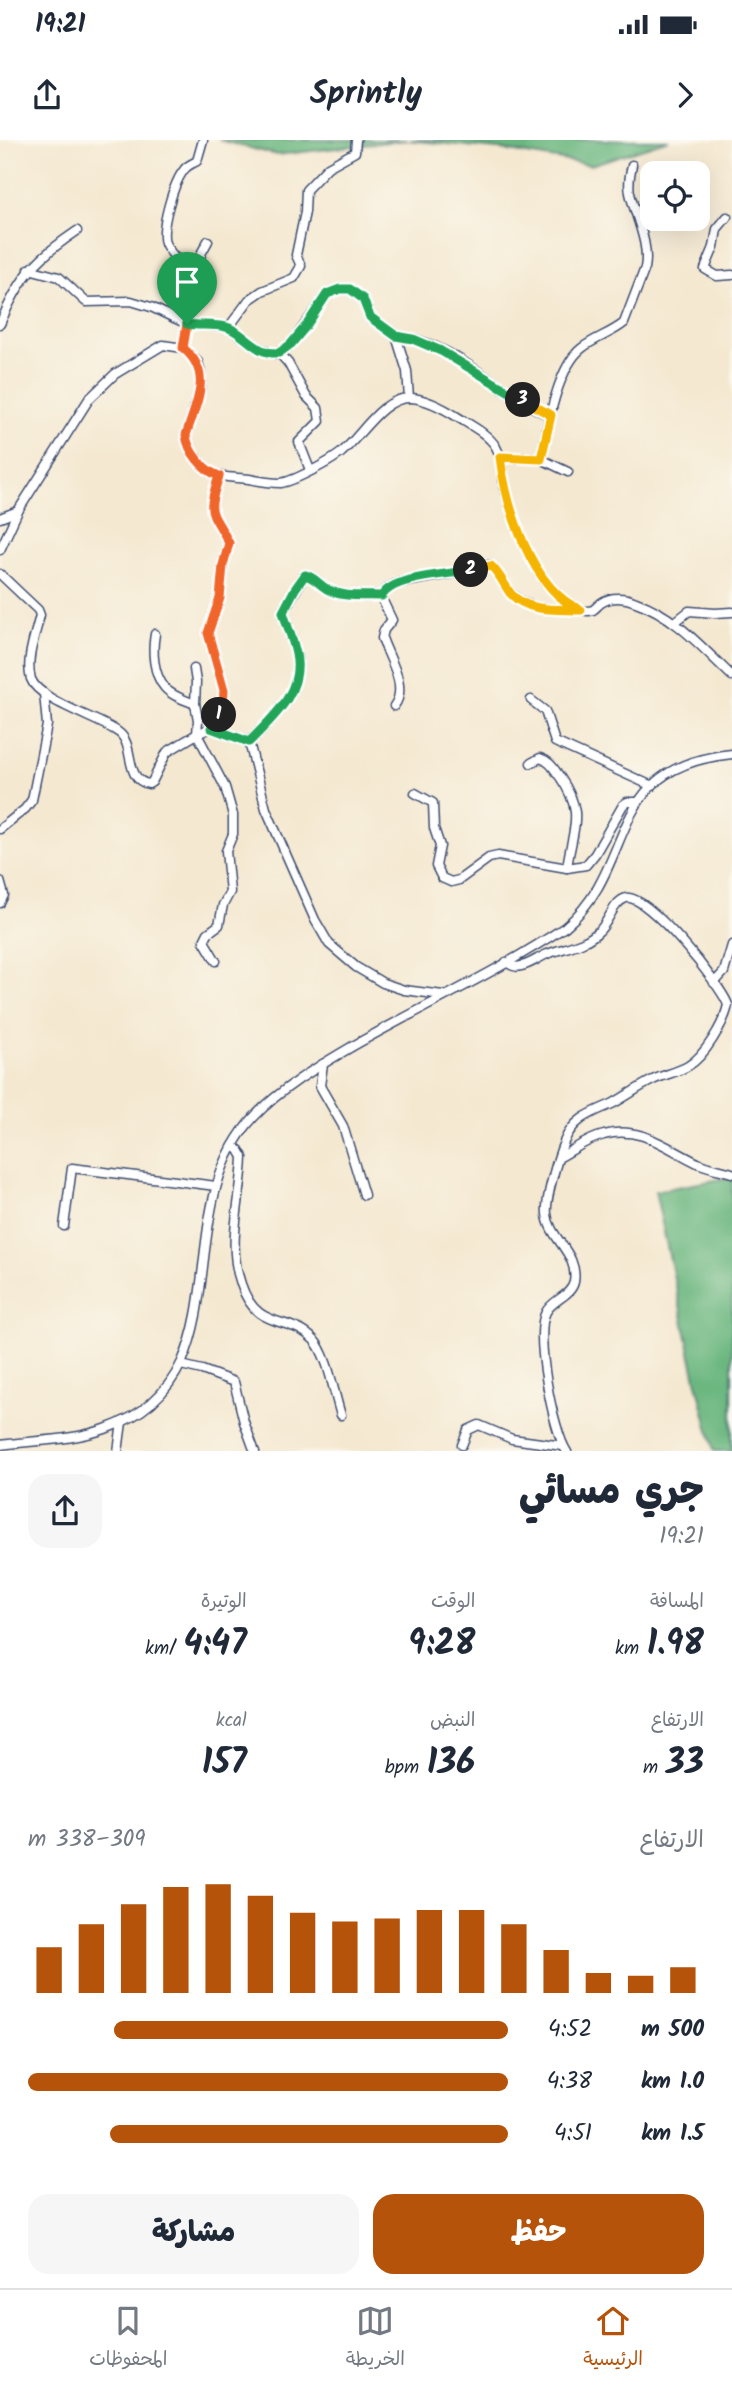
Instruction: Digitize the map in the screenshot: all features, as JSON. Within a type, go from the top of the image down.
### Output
[{"type":"street","points":[[193,277],[169,249],[164,236],[176,184],[186,167],[197,161],[203,140]]},
{"type":"street","points":[[229,327],[254,296],[295,276],[301,266],[296,256],[303,230],[306,190],[328,167],[355,152],[356,140]]},
{"type":"street","points":[[541,459],[557,388],[573,357],[594,340],[624,323],[645,268],[641,232],[630,191],[632,165]]},
{"type":"street","points":[[727,217],[717,229],[715,247],[705,269],[717,276],[732,275]]},
{"type":"street","points":[[0,324],[3,308],[29,269],[38,259],[77,231]]},
{"type":"street","points":[[174,318],[208,241]]},
{"type":"street","points":[[29,269],[59,277],[86,302],[131,301],[187,324],[229,327],[256,347],[279,353],[320,413],[320,421],[299,442],[310,470]]},
{"type":"street","points":[[279,353],[291,344],[306,326],[327,294],[340,289],[350,289],[360,295],[367,314],[396,336],[413,339],[441,351],[551,415]]},
{"type":"street","points":[[183,348],[187,324]]},
{"type":"street","points":[[396,336],[407,371],[409,398]]},
{"type":"street","points":[[0,550],[18,511],[81,411],[101,387],[129,364],[163,345],[170,344],[183,348],[198,362],[201,387],[186,435],[187,441],[205,467],[219,476],[279,483],[287,481],[344,451],[388,405],[403,397],[431,403],[484,434],[493,442],[500,457],[509,502],[533,563],[546,583],[573,607],[581,610]]},
{"type":"street","points":[[500,457],[541,459],[568,472]]},
{"type":"street","points":[[0,574],[40,615],[30,671],[33,683],[44,693],[80,714],[120,733],[125,738],[135,774],[145,784],[149,784],[167,752],[211,728],[223,705],[224,690],[208,633],[220,598],[223,565],[229,543],[211,511],[219,476]]},
{"type":"street","points":[[0,518],[18,511]]},
{"type":"street","points":[[394,706],[400,698],[398,680],[382,638],[392,618],[382,602],[386,589],[399,583],[489,565],[520,602],[543,609],[594,609],[610,598],[641,604],[669,617],[732,676]]},
{"type":"street","points":[[249,742],[293,691],[297,656],[283,612],[305,575],[310,575],[330,591],[339,594],[382,596]]},
{"type":"street","points":[[675,622],[689,611],[715,614],[732,612]]},
{"type":"street","points":[[155,634],[153,653],[156,670],[163,685],[168,691],[195,704]]},
{"type":"street","points":[[194,669],[197,734],[225,787],[233,815],[233,834],[226,851],[230,892],[223,905],[219,925],[208,933],[204,942],[216,961]]},
{"type":"street","points":[[0,829],[32,800],[47,724],[44,693]]},
{"type":"street","points":[[531,700],[545,711],[555,742],[652,786]]},
{"type":"street","points":[[211,728],[249,742]]},
{"type":"street","points":[[249,742],[266,808],[315,920],[329,944],[356,967],[383,983],[404,990],[444,995]]},
{"type":"street","points":[[5,1447],[90,1434],[122,1422],[148,1408],[160,1396],[181,1365],[194,1329],[209,1209],[233,1146],[252,1119],[266,1105],[323,1064],[565,927],[591,902],[638,802],[652,786],[683,764],[732,754]]},
{"type":"street","points":[[531,763],[540,758],[549,762],[573,799],[576,822],[567,868]]},
{"type":"street","points":[[415,793],[433,803],[434,828],[440,846],[436,866],[442,878],[451,882],[459,880],[489,858],[498,856],[567,868],[586,865],[623,805],[627,802],[638,802]]},
{"type":"street","points":[[0,881],[4,895],[0,903]]},
{"type":"street","points":[[462,1445],[468,1430],[479,1425],[512,1439],[565,1449],[553,1413],[541,1328],[548,1309],[566,1294],[574,1282],[568,1252],[550,1226],[547,1216],[563,1144],[576,1122],[650,1081],[690,1065],[702,1055],[727,1009],[727,1001],[677,935],[637,899],[622,900],[599,931],[584,943],[547,954],[522,966],[513,966],[506,962]]},
{"type":"street","points":[[714,984],[724,972],[732,945]]},
{"type":"street","points":[[323,1064],[320,1086],[343,1126],[365,1195]]},
{"type":"street","points":[[560,1157],[590,1139],[628,1131],[640,1134],[703,1165],[732,1173]]},
{"type":"street","points":[[233,1146],[243,1157],[234,1244],[245,1296],[260,1314],[305,1333],[314,1340],[327,1365],[341,1415]]},
{"type":"street","points":[[64,1226],[72,1168],[216,1186]]},
{"type":"street","points":[[181,1365],[234,1382],[255,1451]]},
{"type":"street","points":[[118,1451],[122,1422]]},
{"type":"green space","points":[[219,140],[406,140],[277,155]]},
{"type":"green space","points":[[406,140],[669,140],[591,165],[498,149]]},
{"type":"green space","points":[[732,1177],[732,1451],[714,1451],[655,1191]]},
{"type":"route","points":[[340,289],[350,289],[363,299],[367,314],[396,336],[413,339],[441,351],[551,415],[541,459],[500,457],[503,477],[509,502],[533,563],[546,583],[573,607],[581,610],[543,609],[520,602],[506,588],[497,571],[489,565],[399,583],[386,589],[382,596],[339,594],[306,574],[284,609],[297,656],[296,679],[291,695],[249,742],[211,728],[223,705],[224,690],[208,633],[220,598],[223,565],[229,543],[211,511],[219,476],[205,467],[187,441],[186,435],[201,387],[201,377],[198,362],[183,348],[187,324],[229,327],[256,347],[275,354],[284,351],[291,344],[327,294],[340,289]]}]
